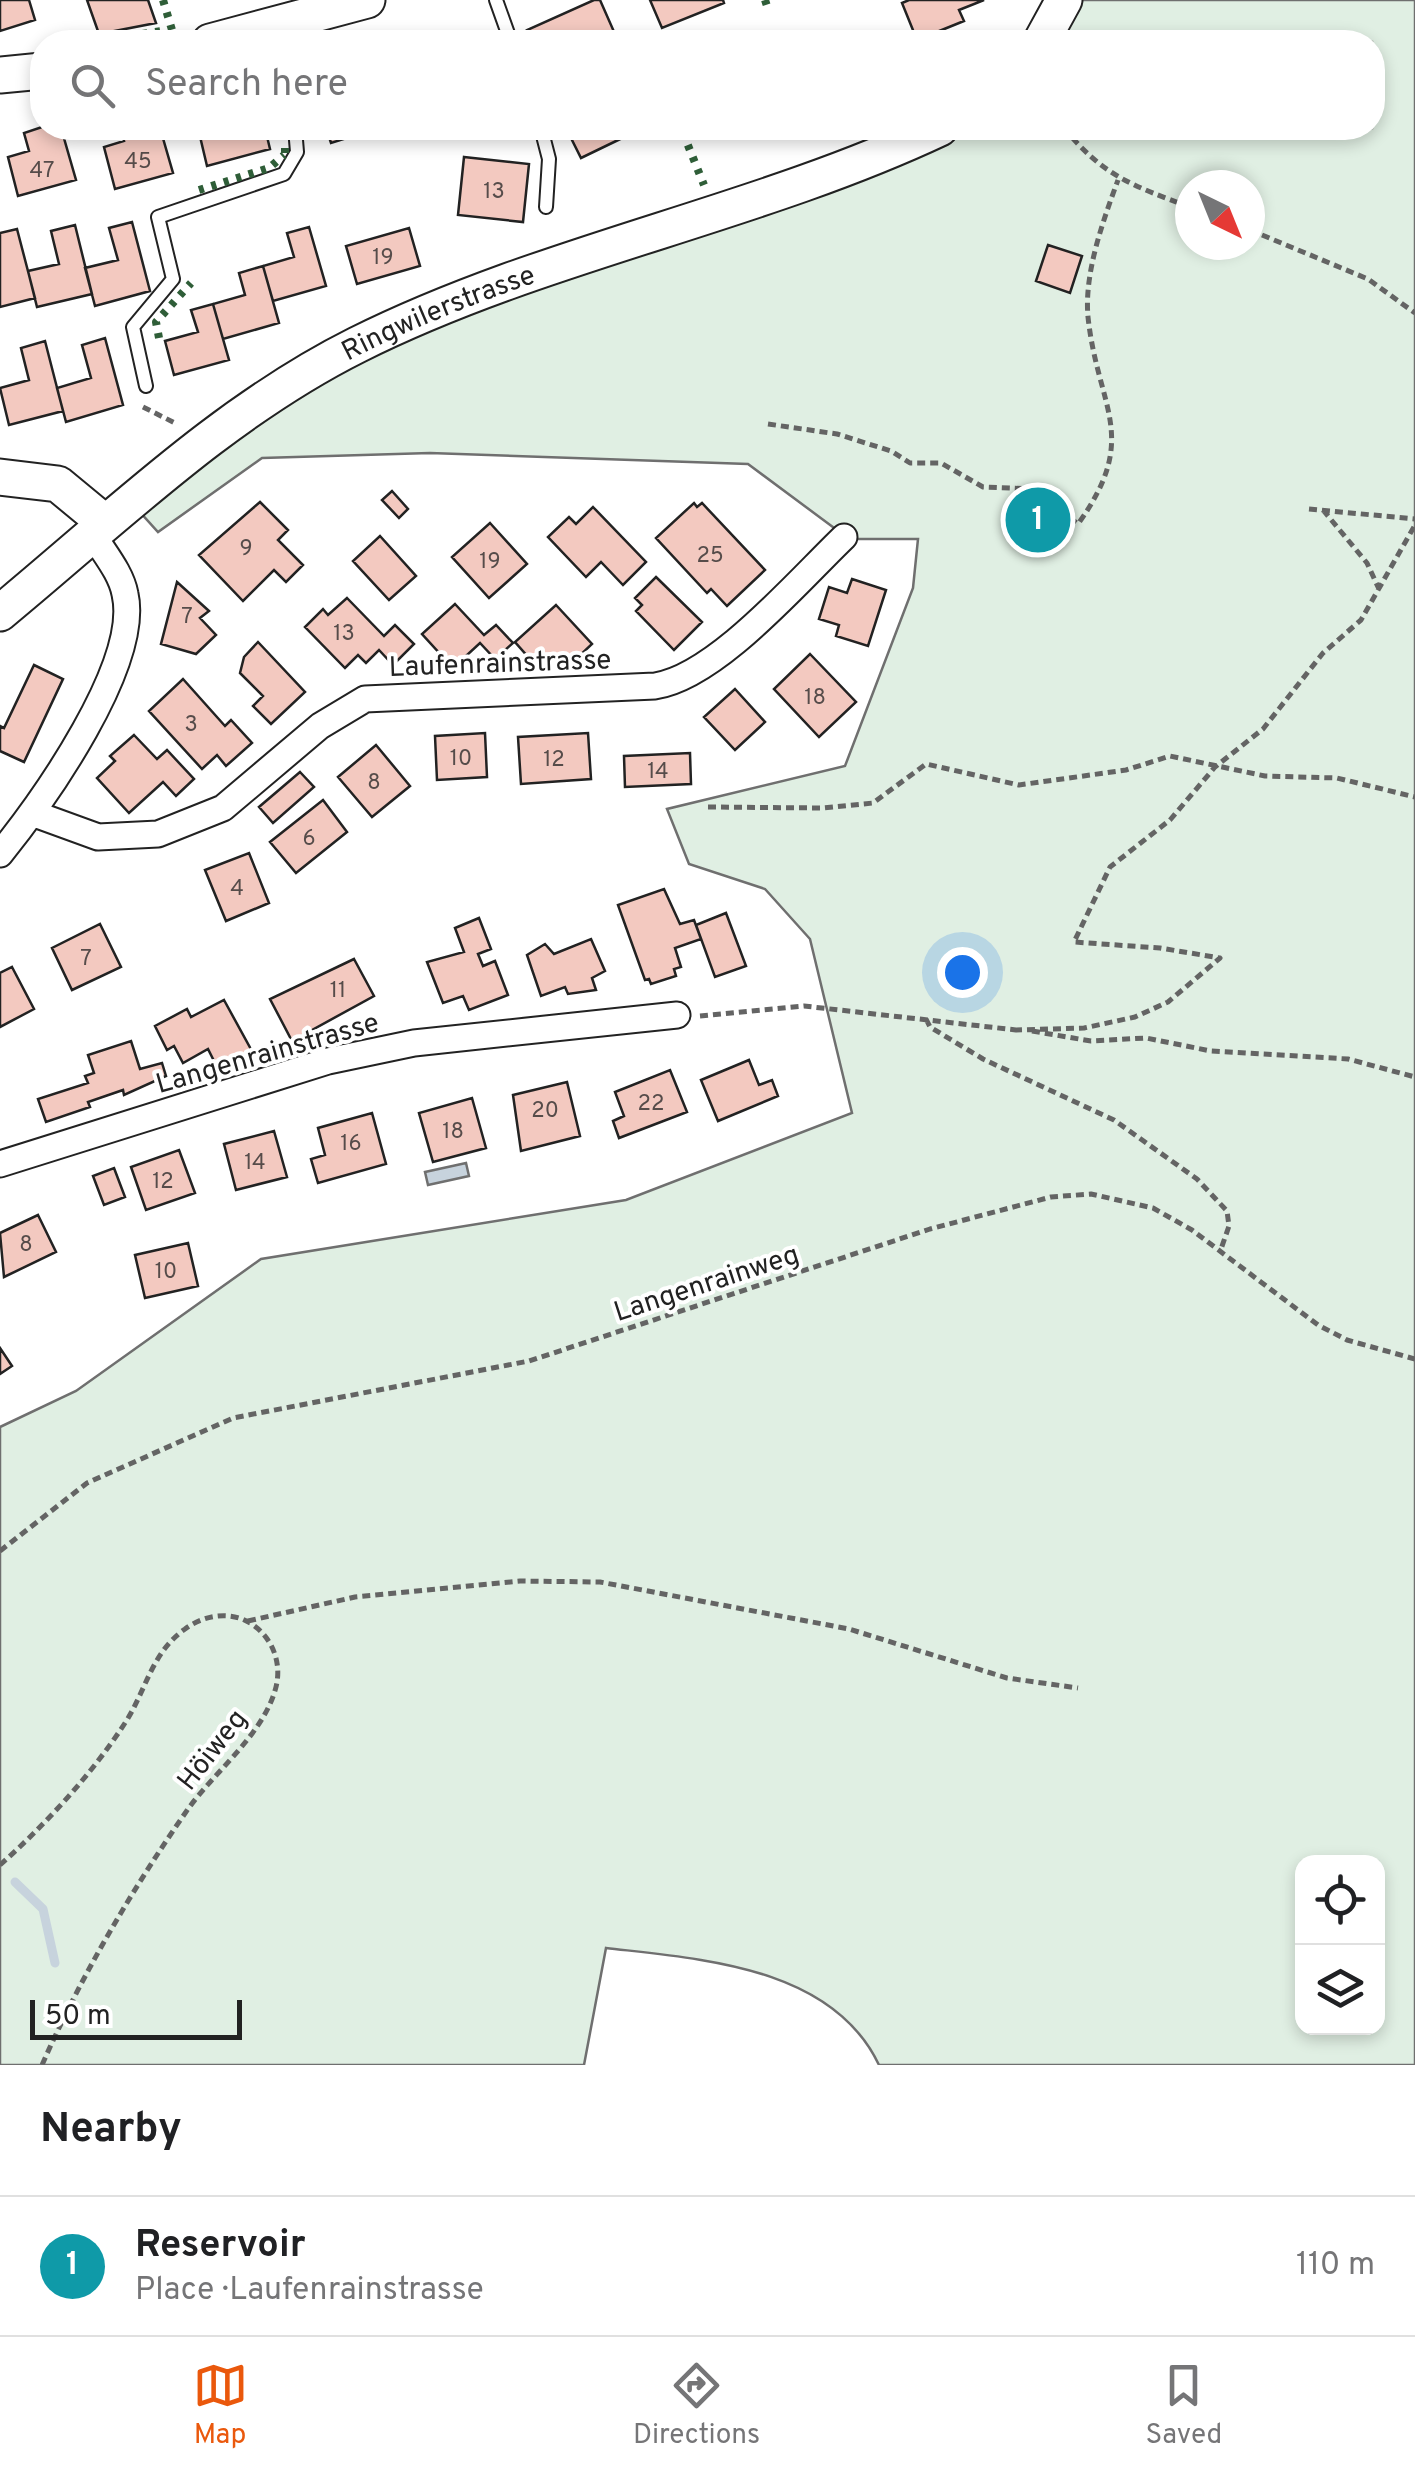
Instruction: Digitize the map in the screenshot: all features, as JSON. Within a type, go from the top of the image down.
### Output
[{"type":"street","points":[[289,30],[367,0]]},
{"type":"street","points":[[1048,30],[1064,0]]},
{"type":"street","points":[[0,75],[30,72]]},
{"type":"street","name":"Ringwilerstrasse","points":[[0,612],[152,482],[276,393],[381,333],[907,140]]},
{"type":"street","points":[[0,477],[58,484],[98,528],[123,586],[125,632],[81,737],[0,854]]},
{"type":"street","name":"Laufenrainstrasse","points":[[32,813],[98,837],[158,834],[223,808],[320,726],[365,699],[655,686],[680,680],[718,656],[844,538]]},
{"type":"street","name":"Langenrainstrasse","points":[[0,1164],[342,1058],[414,1043],[677,1015]]},
{"type":"lane","points":[[496,0],[507,30]]},
{"type":"lane","points":[[143,391],[134,326],[173,280],[158,217],[284,174],[297,152],[296,140]]},
{"type":"lane","points":[[544,140],[550,167],[546,206]]},
{"type":"path","points":[[1074,140],[1089,158],[1118,180],[1175,202]]},
{"type":"path","points":[[768,424],[838,434],[891,450],[910,463],[941,464],[983,487],[1033,489],[1078,524],[1101,492],[1112,454],[1110,417],[1088,315],[1092,272],[1118,180]]},
{"type":"path","points":[[1265,236],[1368,279],[1415,313]]},
{"type":"path","points":[[143,391],[144,408],[172,418],[184,432]]},
{"type":"path","points":[[1014,1030],[1084,1028],[1132,1018],[1168,1002],[1220,958],[1160,948],[1074,942],[1110,867],[1170,820],[1215,767],[1262,729],[1324,653],[1361,620],[1415,522],[1308,509]]},
{"type":"path","points":[[1323,509],[1367,563],[1379,588]]},
{"type":"path","points":[[708,806],[822,808],[873,803],[926,764],[1019,785],[1126,770],[1170,756],[1265,776],[1337,778],[1415,797]]},
{"type":"path","points":[[677,1015],[804,1006],[1091,1041],[1155,1038],[1210,1051],[1302,1053],[1348,1059],[1415,1078]]},
{"type":"path","points":[[926,1019],[930,1028],[983,1060],[1114,1120],[1160,1157],[1198,1180],[1227,1210],[1228,1226],[1220,1252]]},
{"type":"path","name":"Langenrainweg","points":[[0,1551],[87,1484],[233,1418],[529,1361],[1008,1206],[1091,1194],[1124,1199],[1172,1217],[1318,1326],[1347,1340],[1415,1359]]},
{"type":"path","points":[[0,1865],[41,1824],[119,1732],[152,1666],[173,1639],[187,1627],[219,1615],[248,1622],[355,1597],[520,1581],[600,1582],[849,1629],[1008,1678],[1078,1688]]},
{"type":"path","name":"Höiweg","points":[[42,2065],[146,1872],[273,1698],[276,1655],[262,1632],[248,1622]]},
{"type":"green space","points":[[1064,0],[1415,0],[1415,2065],[879,2065],[858,2032],[830,2006],[797,1987],[722,1964],[606,1948],[584,2065],[0,2065],[0,1427],[76,1391],[261,1259],[626,1200],[852,1113],[810,939],[765,889],[689,864],[667,809],[845,766],[913,588],[918,539],[849,539],[748,464],[430,453],[262,458],[158,532],[129,500],[298,378],[909,140],[1385,140],[1385,30],[1048,30]]},
{"type":"shaded area","points":[[466,1163],[469,1176],[428,1185],[425,1172]]},
{"type":"building","points":[[0,0],[29,0],[35,20],[0,31]]},
{"type":"building","points":[[87,0],[148,0],[156,23],[120,30],[98,30]]},
{"type":"building","points":[[600,0],[613,30],[527,30]]},
{"type":"building","points":[[650,0],[723,0],[724,3],[662,28]]},
{"type":"building","points":[[984,0],[959,10],[964,21],[942,30],[913,30],[902,3]]},
{"type":"building","points":[[30,131],[30,140],[64,140],[76,180],[18,196],[8,157],[29,151],[24,133]]},
{"type":"building","points":[[163,140],[173,173],[115,189],[104,147],[124,141]]},
{"type":"building","points":[[201,140],[268,140],[270,149],[207,166]]},
{"type":"building","points":[[572,140],[618,140],[581,158]]},
{"type":"building","points":[[464,157],[529,164],[523,222],[458,215]]},
{"type":"building","points":[[132,222],[150,291],[95,306],[85,268],[118,260],[109,228]]},
{"type":"building","points":[[75,225],[92,294],[37,307],[28,271],[59,264],[51,231]]},
{"type":"building","points":[[309,227],[326,286],[273,301],[263,266],[294,257],[287,233]]},
{"type":"building","points":[[409,228],[420,266],[357,284],[346,246]]},
{"type":"building","points":[[17,229],[35,298],[0,307],[0,233]]},
{"type":"building","points":[[1048,245],[1082,256],[1070,293],[1036,281]]},
{"type":"building","points":[[263,266],[279,323],[223,339],[213,304],[245,295],[239,273]]},
{"type":"building","points":[[213,304],[229,360],[174,375],[165,341],[198,332],[191,310]]},
{"type":"building","points":[[105,338],[123,405],[66,422],[57,388],[91,378],[82,345]]},
{"type":"building","points":[[45,341],[63,411],[9,425],[0,388],[29,380],[21,348]]},
{"type":"building","points":[[392,491],[408,509],[399,518],[382,500]]},
{"type":"building","points":[[260,502],[288,530],[278,540],[303,565],[286,582],[274,570],[243,601],[199,555]]},
{"type":"building","points":[[1039,502],[1056,522],[1037,539],[1020,518]]},
{"type":"building","points":[[694,503],[697,507],[702,503],[765,570],[727,606],[711,589],[707,593],[656,538]]},
{"type":"building","points":[[593,507],[646,562],[623,585],[601,562],[586,577],[548,537],[569,517],[576,524]]},
{"type":"building","points":[[490,523],[527,564],[489,598],[452,557]]},
{"type":"building","points":[[380,536],[416,576],[389,600],[353,561]]},
{"type":"building","points":[[656,577],[702,622],[674,650],[636,611],[642,605],[635,598]]},
{"type":"building","points":[[852,579],[886,590],[868,646],[836,636],[839,625],[819,619],[829,587],[847,593]]},
{"type":"building","points":[[177,582],[209,611],[200,618],[216,635],[196,654],[161,644]]},
{"type":"building","points":[[347,598],[384,636],[395,625],[414,644],[393,665],[379,650],[366,663],[358,655],[345,668],[305,627],[323,609],[328,615]]},
{"type":"building","points":[[455,604],[484,635],[496,625],[513,643],[495,659],[480,643],[453,668],[422,634]]},
{"type":"building","points":[[556,605],[592,644],[572,663],[530,659],[515,642]]},
{"type":"building","points":[[258,642],[305,692],[271,724],[253,706],[263,696],[240,673],[244,657]]},
{"type":"building","points":[[810,654],[856,702],[819,737],[774,689]]},
{"type":"building","points":[[34,665],[63,679],[24,762],[0,751],[0,726],[4,728]]},
{"type":"building","points":[[183,679],[225,726],[231,720],[252,743],[226,766],[217,755],[202,769],[149,711]]},
{"type":"building","points":[[735,689],[765,722],[735,750],[704,717]]},
{"type":"building","points":[[485,733],[487,777],[437,780],[435,736]]},
{"type":"building","points":[[588,733],[591,779],[521,784],[518,737]]},
{"type":"building","points":[[134,735],[157,759],[167,750],[194,779],[176,796],[163,782],[129,813],[97,778],[115,761],[110,756]]},
{"type":"building","points":[[376,745],[410,786],[372,817],[338,777]]},
{"type":"building","points":[[690,753],[691,784],[625,787],[624,756]]},
{"type":"building","points":[[300,772],[314,787],[273,823],[259,807]]},
{"type":"building","points":[[323,800],[347,832],[296,873],[270,842]]},
{"type":"building","points":[[249,853],[269,903],[226,921],[205,870]]},
{"type":"building","points":[[664,889],[680,924],[694,920],[701,939],[675,948],[681,967],[674,969],[676,976],[651,984],[649,979],[645,980],[618,905]]},
{"type":"building","points":[[726,913],[746,966],[715,977],[696,925]]},
{"type":"building","points":[[479,918],[491,949],[478,954],[483,966],[495,961],[508,995],[469,1010],[463,996],[443,1003],[427,962],[464,952],[455,928]]},
{"type":"building","points":[[100,924],[121,967],[72,990],[52,948]]},
{"type":"building","points":[[591,939],[605,971],[592,978],[596,990],[568,994],[565,987],[541,996],[527,955],[545,944],[554,954]]},
{"type":"building","points":[[354,959],[374,996],[292,1041],[270,999]]},
{"type":"building","points":[[12,967],[34,1009],[0,1027],[0,973]]},
{"type":"building","points":[[224,1000],[253,1053],[219,1071],[208,1049],[183,1063],[174,1046],[167,1050],[155,1026],[187,1009],[191,1017]]},
{"type":"building","points":[[131,1041],[140,1069],[162,1063],[166,1076],[124,1095],[123,1090],[88,1102],[90,1107],[46,1122],[38,1099],[88,1083],[85,1076],[94,1073],[88,1055]]},
{"type":"building","points":[[749,1060],[759,1085],[772,1080],[778,1096],[718,1121],[701,1080]]},
{"type":"building","points":[[670,1070],[687,1112],[619,1138],[613,1121],[624,1116],[615,1092]]},
{"type":"building","points":[[567,1082],[580,1136],[521,1151],[513,1095]]},
{"type":"building","points":[[472,1098],[486,1148],[433,1162],[419,1113]]},
{"type":"building","points":[[372,1113],[386,1164],[318,1183],[311,1159],[325,1155],[318,1128]]},
{"type":"building","points":[[274,1131],[287,1177],[236,1190],[224,1144]]},
{"type":"building","points":[[179,1150],[195,1193],[146,1210],[131,1167]]},
{"type":"building","points":[[114,1168],[125,1197],[104,1205],[93,1176]]},
{"type":"building","points":[[38,1215],[56,1252],[4,1277],[0,1233]]},
{"type":"building","points":[[188,1243],[198,1286],[145,1298],[135,1255]]},
{"type":"building","points":[[0,1348],[12,1366],[0,1374]]},
{"type":"waterway","points":[[15,1882],[43,1909],[55,1963]]},
{"type":"hedge","points":[[163,0],[172,30]]},
{"type":"hedge","points":[[765,0],[768,9]]},
{"type":"hedge","points":[[285,140],[285,153]]},
{"type":"hedge","points":[[686,140],[704,185]]},
{"type":"hedge","points":[[199,190],[269,168],[284,155]]},
{"type":"hedge","points":[[159,338],[156,322],[191,283]]},
{"type":"place","name":"Reservoir","points":[[1038,520]]}]
